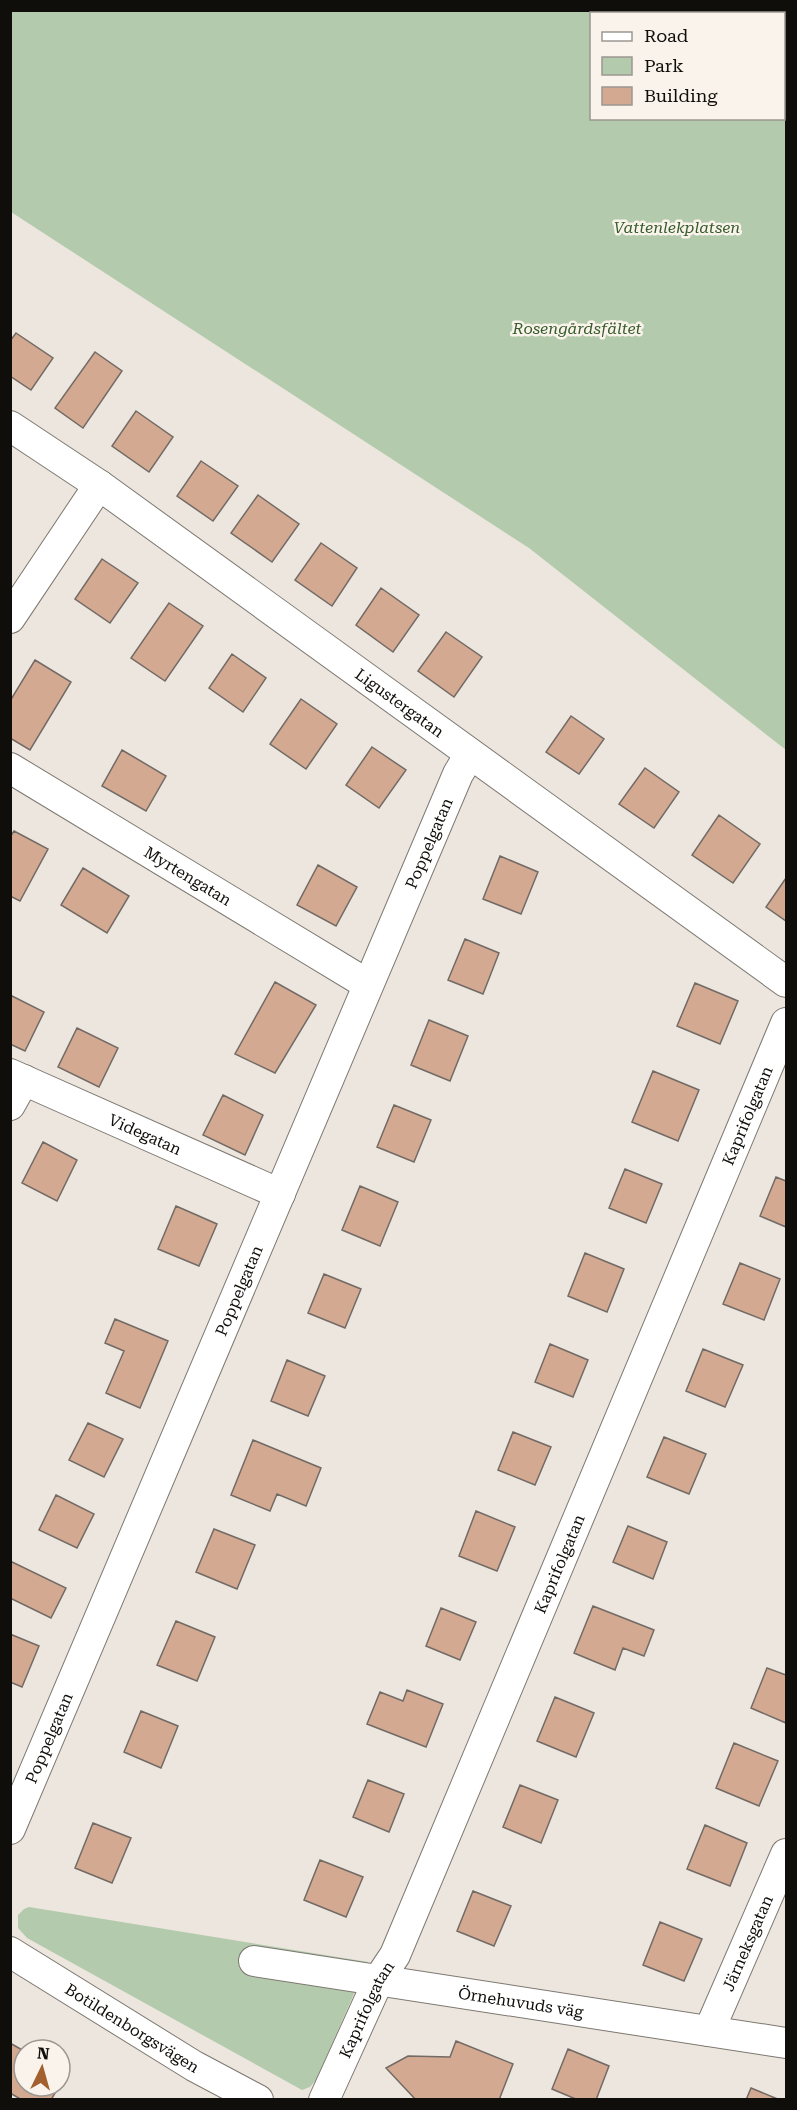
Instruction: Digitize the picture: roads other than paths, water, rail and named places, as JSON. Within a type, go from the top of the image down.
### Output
[{"type":"street","name":"Ligustergatan","points":[[10,426],[99,485],[786,982]]},
{"type":"street","points":[[10,618],[99,485]]},
{"type":"street","name":"Poppelgatan","points":[[10,1829],[368,984],[458,774],[470,754]]},
{"type":"street","name":"Myrtengatan","points":[[10,768],[368,984]]},
{"type":"street","name":"Kaprifolgatan","points":[[324,2100],[379,1979],[394,1955],[786,1023]]},
{"type":"street","name":"Videgatan","points":[[15,1086],[280,1194]]},
{"type":"street","name":"Järneksgatan","points":[[709,2031],[786,1854]]},
{"type":"street","name":"Botildenborgsvägen","points":[[10,1952],[194,2066],[258,2100]]},
{"type":"street","name":"Örnehuvuds väg","points":[[254,1961],[786,2043]]},
{"type":"park label","name":"Vattenlekplatsen","points":[[677,227]]},
{"type":"park label","name":"Rosengårdsfältet","points":[[577,328]]}]
